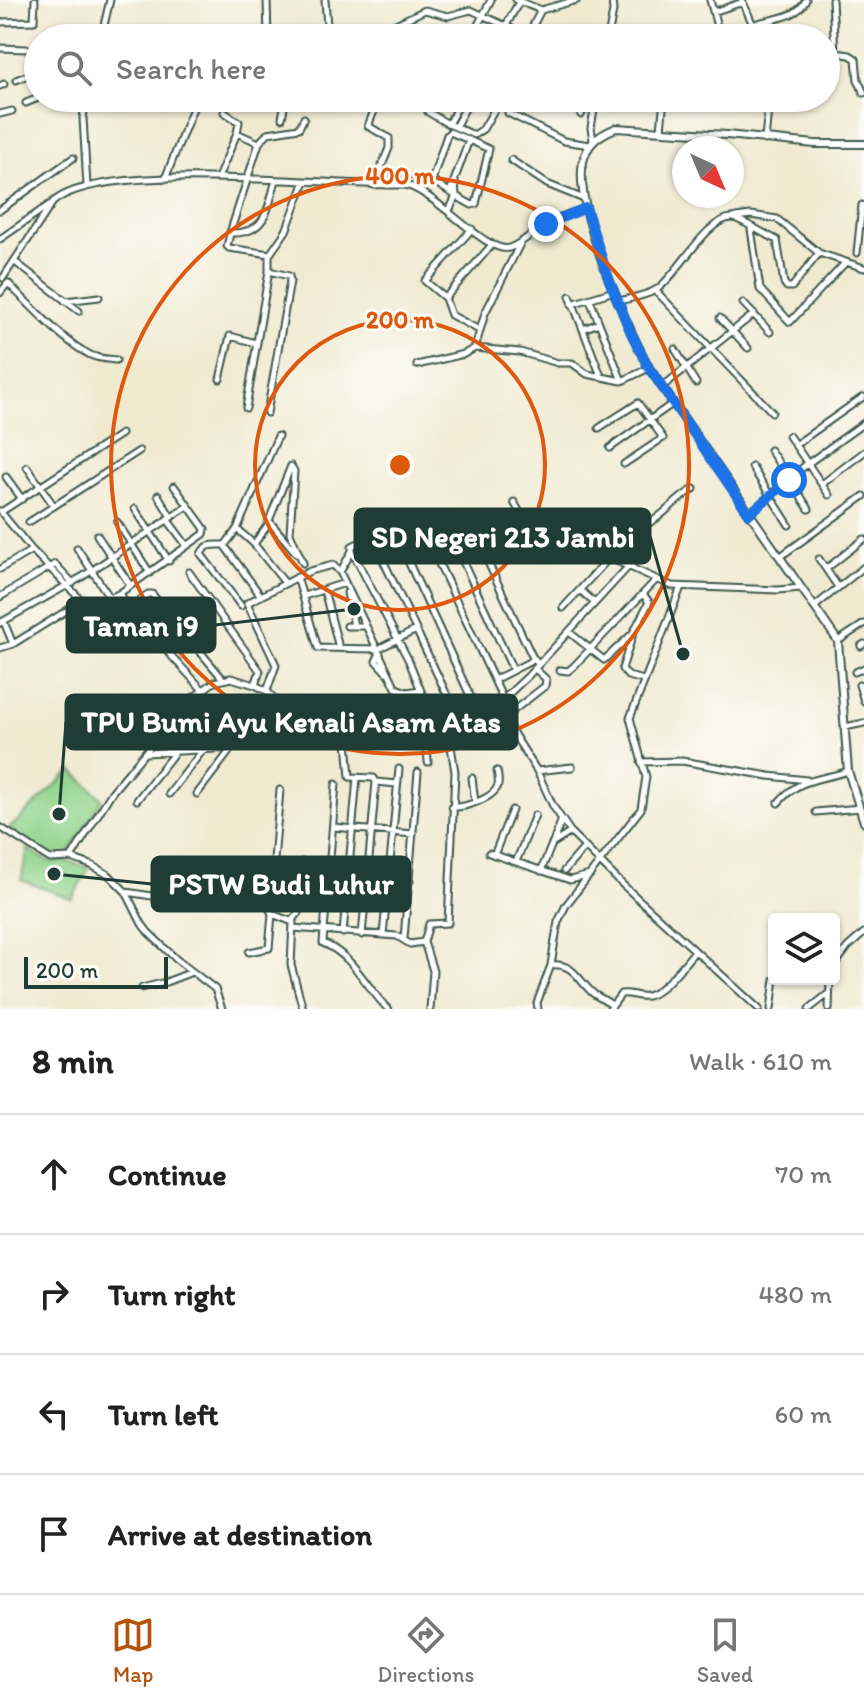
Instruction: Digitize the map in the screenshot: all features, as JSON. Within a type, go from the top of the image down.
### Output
[{"type":"street","points":[[0,22],[34,21],[35,0]]},
{"type":"street","points":[[104,24],[110,0]]},
{"type":"street","points":[[267,0],[268,24]]},
{"type":"street","points":[[325,0],[327,24]]},
{"type":"street","points":[[478,24],[491,0]]},
{"type":"street","points":[[506,24],[518,1],[541,10],[577,0]]},
{"type":"street","points":[[611,24],[612,0]]},
{"type":"street","points":[[710,0],[718,24]]},
{"type":"street","points":[[757,24],[794,14],[806,0]]},
{"type":"street","points":[[713,12],[743,1],[753,24]]},
{"type":"street","points":[[833,24],[834,1]]},
{"type":"street","points":[[394,24],[422,10],[448,16],[471,10],[501,24]]},
{"type":"street","points":[[535,24],[541,10]]},
{"type":"street","points":[[0,48],[24,49]]},
{"type":"street","points":[[840,54],[856,59],[858,80],[864,93]]},
{"type":"street","points":[[16,80],[24,76]]},
{"type":"street","points":[[0,114],[12,111]]},
{"type":"street","points":[[84,112],[87,186]]},
{"type":"street","points":[[165,179],[191,112]]},
{"type":"street","points":[[218,178],[239,122],[224,112]]},
{"type":"street","points":[[282,118],[283,112]]},
{"type":"street","points":[[374,112],[368,126],[389,138],[389,148],[374,185]]},
{"type":"street","points":[[428,112],[474,135],[478,134],[492,112]]},
{"type":"street","points":[[452,126],[458,112]]},
{"type":"street","points":[[452,126],[462,112]]},
{"type":"street","points":[[592,112],[592,142],[583,161],[584,199],[631,333],[672,404],[838,641],[848,771],[864,822]]},
{"type":"street","points":[[661,130],[663,112]]},
{"type":"street","points":[[765,140],[768,112]]},
{"type":"street","points":[[508,113],[564,141],[592,142],[616,128],[827,145],[864,144]]},
{"type":"street","points":[[269,255],[229,248],[230,233],[259,143],[268,133],[299,128],[304,118]]},
{"type":"street","points":[[450,132],[469,140],[489,149],[478,200],[472,205],[434,182],[433,177],[447,135],[450,132]]},
{"type":"street","points":[[237,133],[259,143]]},
{"type":"street","points":[[449,211],[455,180],[469,140]]},
{"type":"street","points":[[0,210],[73,158]]},
{"type":"street","points":[[511,160],[547,184],[584,199]]},
{"type":"street","points":[[0,239],[59,197],[87,186],[165,179],[218,178],[411,186],[449,211],[491,246],[503,248],[520,243],[546,224],[586,208]]},
{"type":"street","points":[[230,233],[258,228],[266,214],[276,180]]},
{"type":"street","points":[[246,408],[269,255],[286,231],[305,181]]},
{"type":"street","points":[[0,293],[4,278],[59,197]]},
{"type":"street","points":[[856,265],[861,253],[862,205]]},
{"type":"street","points":[[619,301],[655,290],[669,279],[707,232],[719,222],[751,215],[777,219],[819,253],[864,268]]},
{"type":"street","points":[[735,218],[777,240],[784,283],[789,288],[819,253]]},
{"type":"street","points":[[750,228],[760,289],[786,320],[795,319],[845,263]]},
{"type":"street","points":[[472,229],[425,279],[445,298],[451,315],[479,330]]},
{"type":"street","points":[[475,348],[499,282],[520,243]]},
{"type":"street","points":[[445,298],[491,246]]},
{"type":"street","points":[[15,262],[79,311]]},
{"type":"street","points":[[267,413],[290,281],[285,274],[269,271]]},
{"type":"street","points":[[4,278],[57,330],[85,352],[116,360]]},
{"type":"street","points":[[572,304],[615,290]]},
{"type":"street","points":[[655,290],[772,412]]},
{"type":"street","points":[[570,296],[601,376]]},
{"type":"street","points":[[65,301],[99,297]]},
{"type":"street","points":[[590,300],[622,381]]},
{"type":"street","points":[[743,303],[770,332]]},
{"type":"street","points":[[661,387],[755,315]]},
{"type":"street","points":[[720,318],[748,348]]},
{"type":"street","points":[[583,329],[599,323]]},
{"type":"street","points":[[220,379],[230,336],[256,343]]},
{"type":"street","points":[[417,365],[464,354],[475,348],[520,352],[558,363],[572,363],[587,374],[622,381],[649,368]]},
{"type":"street","points":[[675,349],[696,383]]},
{"type":"street","points":[[795,445],[863,397]]},
{"type":"street","points":[[599,428],[638,403],[663,438],[624,464]]},
{"type":"street","points":[[610,448],[672,404]]},
{"type":"street","points":[[749,514],[807,464],[864,423]]},
{"type":"street","points":[[48,567],[0,511],[121,434]]},
{"type":"street","points":[[224,545],[237,529],[278,436]]},
{"type":"street","points":[[789,436],[829,495]]},
{"type":"street","points":[[770,450],[809,509]]},
{"type":"street","points":[[29,522],[139,451]]},
{"type":"street","points":[[822,484],[864,452]]},
{"type":"street","points":[[254,544],[268,523],[291,466],[294,471],[290,533],[303,563]]},
{"type":"street","points":[[27,467],[54,506]]},
{"type":"street","points":[[752,467],[789,525]]},
{"type":"street","points":[[6,477],[22,499]]},
{"type":"street","points":[[0,597],[57,564],[90,609],[120,593],[169,561],[205,531],[174,486]]},
{"type":"street","points":[[586,548],[608,531],[654,521],[673,502],[694,489]]},
{"type":"street","points":[[158,495],[187,546]]},
{"type":"street","points":[[781,556],[864,496]]},
{"type":"street","points":[[514,502],[536,541],[586,548],[656,580],[681,587],[801,588]]},
{"type":"street","points":[[13,644],[2,623],[92,571],[188,506]]},
{"type":"street","points":[[135,509],[169,561]]},
{"type":"street","points":[[117,522],[150,573]]},
{"type":"street","points":[[268,523],[275,524],[310,571]]},
{"type":"street","points":[[621,528],[630,567]]},
{"type":"street","points":[[237,529],[254,544],[285,583]]},
{"type":"street","points":[[97,535],[130,585]]},
{"type":"street","points":[[340,572],[354,544],[372,539],[456,714]]},
{"type":"street","points":[[477,539],[546,679],[545,686],[505,717]]},
{"type":"street","points":[[826,569],[864,539]]},
{"type":"street","points":[[454,542],[513,670]]},
{"type":"street","points":[[261,596],[224,545],[214,543],[204,549],[201,554],[244,604],[276,665],[267,691]]},
{"type":"street","points":[[431,547],[503,699]]},
{"type":"street","points":[[77,548],[110,598]]},
{"type":"street","points":[[402,548],[478,713]]},
{"type":"street","points":[[0,569],[32,550]]},
{"type":"street","points":[[352,551],[398,640],[428,709],[428,762]]},
{"type":"street","points":[[563,608],[609,558]]},
{"type":"street","points":[[819,559],[838,587]]},
{"type":"street","points":[[244,604],[310,571],[333,565],[340,572],[379,651],[376,661],[390,675],[399,691],[420,690]]},
{"type":"street","points":[[71,858],[97,819],[104,802],[187,702],[202,689],[231,678],[255,685],[267,691],[296,723],[317,737],[428,716],[478,713],[496,706],[630,567]]},
{"type":"street","points":[[814,607],[864,567]]},
{"type":"street","points":[[189,572],[260,671],[255,685]]},
{"type":"street","points":[[297,577],[317,647],[379,651],[416,630]]},
{"type":"street","points":[[560,670],[568,671],[656,580]]},
{"type":"street","points":[[304,596],[345,583]]},
{"type":"street","points":[[345,583],[354,626]]},
{"type":"street","points":[[538,1009],[537,1003],[551,965],[558,922],[566,905],[641,809],[646,777],[630,718],[681,587]]},
{"type":"street","points":[[324,590],[339,648]]},
{"type":"street","points":[[580,590],[595,603]]},
{"type":"street","points":[[120,593],[129,610],[166,646],[202,689]]},
{"type":"street","points":[[129,610],[152,594],[223,679]]},
{"type":"street","points":[[643,594],[649,602],[633,633],[622,669],[628,676],[644,680]]},
{"type":"street","points":[[0,648],[13,644],[82,601]]},
{"type":"street","points":[[838,641],[864,624]]},
{"type":"street","points":[[347,626],[366,626]]},
{"type":"street","points":[[166,646],[182,631]]},
{"type":"street","points":[[569,632],[604,660],[633,633]]},
{"type":"street","points":[[494,680],[513,670],[536,664]]},
{"type":"street","points":[[855,672],[864,668]]},
{"type":"street","points":[[859,685],[864,701]]},
{"type":"street","points":[[428,709],[449,700]]},
{"type":"street","points":[[496,706],[571,832],[759,1009]]},
{"type":"street","points":[[430,1009],[433,971],[424,942],[426,926],[446,925],[448,922],[455,772],[446,715]]},
{"type":"street","points":[[844,727],[864,723]]},
{"type":"street","points":[[346,730],[349,774],[397,784]]},
{"type":"street","points":[[146,753],[232,748],[197,794]]},
{"type":"street","points":[[169,794],[204,749]]},
{"type":"street","points":[[137,800],[176,751]]},
{"type":"street","points":[[641,762],[682,761],[807,780],[848,771]]},
{"type":"street","points":[[537,771],[572,767]]},
{"type":"street","points":[[383,935],[399,769]]},
{"type":"street","points":[[452,807],[461,808],[494,792],[498,785],[497,771]]},
{"type":"street","points":[[404,938],[418,772]]},
{"type":"street","points":[[343,933],[357,778]]},
{"type":"street","points":[[472,778],[475,802]]},
{"type":"street","points":[[778,803],[791,789],[807,780]]},
{"type":"street","points":[[362,935],[376,782]]},
{"type":"street","points":[[336,784],[323,944],[333,947],[347,958],[388,1009]]},
{"type":"street","points":[[249,952],[269,948],[280,790]]},
{"type":"street","points":[[816,812],[860,808]]},
{"type":"street","points":[[512,810],[491,854],[570,880],[591,875]]},
{"type":"street","points":[[516,862],[535,815]]},
{"type":"street","points":[[541,871],[562,819]]},
{"type":"street","points":[[0,827],[50,859],[71,858],[101,870],[126,892],[142,924],[176,959],[215,989],[222,1009]]},
{"type":"street","points":[[333,827],[413,834]]},
{"type":"street","points":[[552,844],[571,832]]},
{"type":"street","points":[[564,871],[585,847]]},
{"type":"street","points":[[292,920],[298,914],[302,862]]},
{"type":"street","points":[[329,874],[410,881]]},
{"type":"street","points":[[126,892],[165,898],[231,897],[292,920]]},
{"type":"street","points":[[292,920],[291,965],[303,1009]]},
{"type":"street","points":[[293,928],[383,935],[404,938],[410,944],[424,942]]},
{"type":"street","points":[[840,958],[864,933]]},
{"type":"street","points":[[551,965],[570,967],[594,994],[611,1007],[618,995],[625,992],[645,997],[652,994],[695,951]]},
{"type":"street","points":[[142,988],[193,971]]},
{"type":"street","points":[[771,1009],[774,985]]},
{"type":"street","points":[[829,985],[829,1009]]},
{"type":"street","points":[[809,1009],[828,993]]},
{"type":"green space","points":[[72,770],[102,799],[66,858],[44,853],[9,829]]},
{"type":"green space","points":[[28,849],[48,861],[71,862],[89,868],[72,899],[21,880]]},
{"type":"place","name":"Taman i9","points":[[354,609]]},
{"type":"place","name":"SD Negeri 213 Jambi","points":[[683,654]]},
{"type":"place","name":"TPU Bumi Ayu Kenali Asam Atas","points":[[59,814]]},
{"type":"place","name":"PSTW Budi Luhur","points":[[54,874]]},
{"type":"route","points":[[546,224],[586,208],[608,277],[649,368],[749,514],[789,480]]}]
